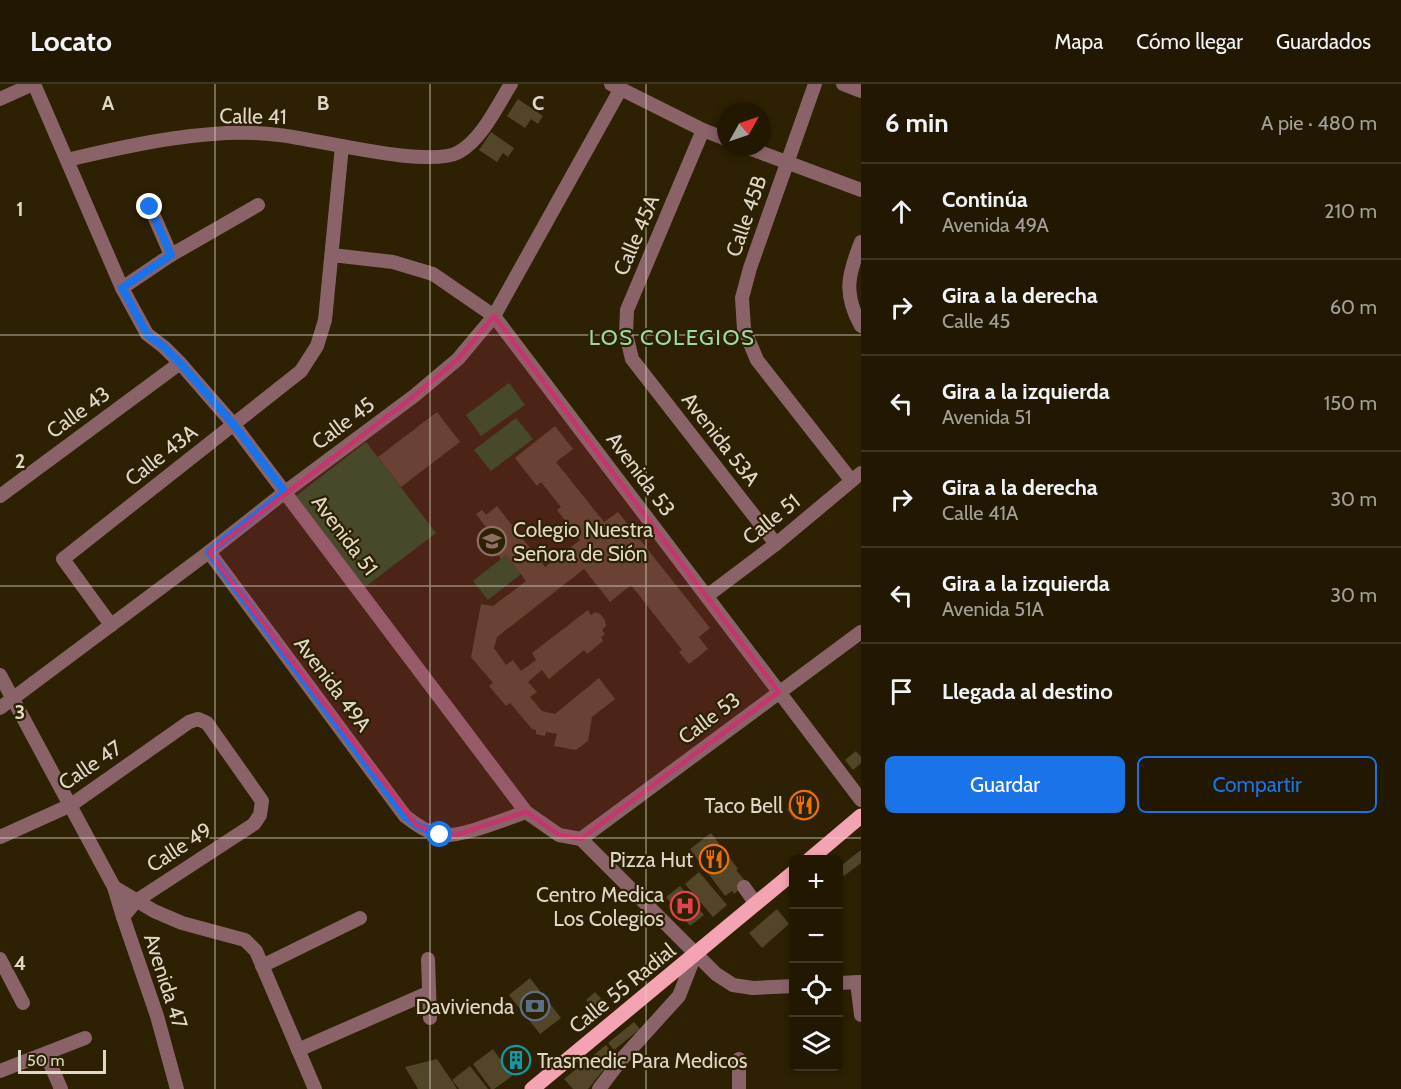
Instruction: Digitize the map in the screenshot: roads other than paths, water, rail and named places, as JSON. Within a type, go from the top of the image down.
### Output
[{"type":"main road","points":[[815,855],[861,816]]},
{"type":"main road","name":"Calle 55 Radial","points":[[532,1089],[789,876]]},
{"type":"street","points":[[0,99],[34,84]]},
{"type":"street","name":"Avenida 51","points":[[34,84],[122,288],[147,334],[180,363],[234,425],[526,812],[559,835],[581,839],[716,974],[734,985],[753,988],[789,986]]},
{"type":"street","name":"Calle 41","points":[[67,160],[150,142],[247,132],[420,158],[444,158],[470,143],[511,84]]},
{"type":"street","name":"Calle 45B","points":[[815,84],[750,268],[742,298],[744,329],[758,360],[856,477]]},
{"type":"street","points":[[843,84],[861,91]]},
{"type":"street","points":[[615,87],[717,135]]},
{"type":"street","name":"Calle 45","points":[[0,708],[414,396],[458,359],[494,316],[615,87]]},
{"type":"street","name":"Calle 45A","points":[[632,359],[626,334],[627,310],[703,130]]},
{"type":"street","name":"Calle 43A","points":[[111,625],[63,559],[301,371],[317,346],[325,321],[342,146]]},
{"type":"street","points":[[769,156],[861,190]]},
{"type":"street","points":[[122,288],[171,255],[258,206]]},
{"type":"street","points":[[150,207],[171,255]]},
{"type":"street","points":[[861,242],[851,268],[849,283],[850,302],[861,326]]},
{"type":"street","name":"Avenida 53","points":[[332,255],[393,262],[432,274],[494,316],[861,800]]},
{"type":"street","name":"Avenida 53A","points":[[632,359],[776,544]]},
{"type":"street","name":"Calle 43","points":[[0,496],[180,363]]},
{"type":"street","name":"Calle 51","points":[[707,596],[776,544],[856,477]]},
{"type":"street","name":"Avenida 49A","points":[[209,552],[405,816],[416,825],[431,832],[440,835],[456,835],[526,812]]},
{"type":"street","name":"Calle 53","points":[[581,839],[861,632]]},
{"type":"street","name":"Avenida 47","points":[[0,675],[114,887],[157,1016],[177,1089]]},
{"type":"street","name":"Calle 47","points":[[0,837],[70,805],[189,722],[198,719],[207,723],[262,801],[260,815]]},
{"type":"street","name":"Calle 49","points":[[123,916],[136,901],[254,824],[260,815]]},
{"type":"street","points":[[114,887],[136,901],[182,923],[245,940],[251,944],[315,1089]]},
{"type":"street","points":[[744,887],[756,904]]},
{"type":"street","points":[[262,966],[360,918]]},
{"type":"street","points":[[599,1089],[621,1060],[679,996],[695,955]]},
{"type":"street","points":[[0,959],[23,1003]]},
{"type":"street","points":[[428,959],[430,1018]]},
{"type":"street","points":[[843,983],[859,982],[861,1015]]},
{"type":"street","points":[[298,1050],[428,993]]},
{"type":"street","points":[[0,1071],[85,1038]]},
{"type":"street","points":[[46,1054],[61,1089]]},
{"type":"street","points":[[739,1059],[739,1089]]},
{"type":"place","name":"Colegio Nuestra Señora de Sión","points":[[492,541]]},
{"type":"place","name":"Taco Bell","points":[[804,805]]},
{"type":"place","name":"Pizza Hut","points":[[714,859]]},
{"type":"place","name":"Centro Medica Los Colegios","points":[[685,906]]},
{"type":"place","name":"Davivienda","points":[[535,1006]]},
{"type":"place","name":"Trasmedic Para Medicos","points":[[516,1060]]},
{"type":"district","name":"LOS COLEGIOS","points":[[672,337]]}]
